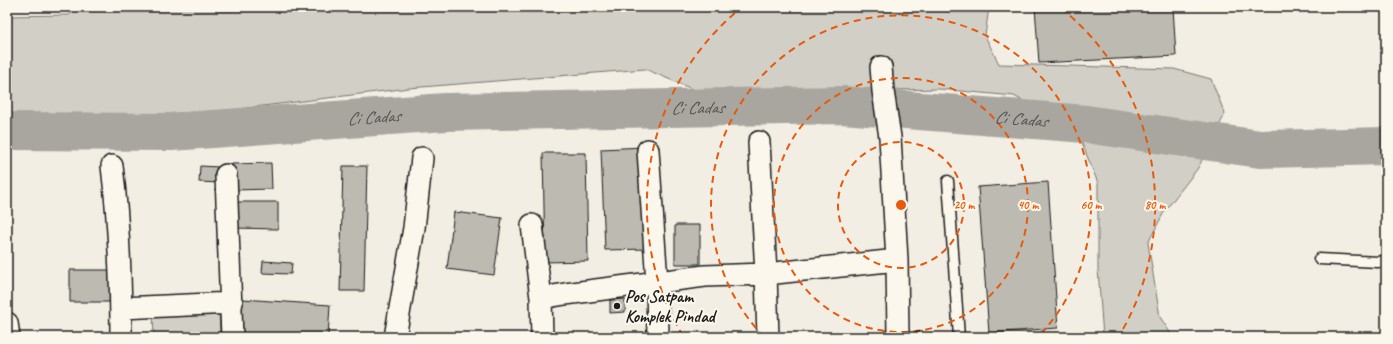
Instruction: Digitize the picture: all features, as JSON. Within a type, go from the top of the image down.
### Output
[{"type":"street","points":[[881,67],[890,137],[897,260],[898,337]]},
{"type":"street","points":[[759,142],[768,337]]},
{"type":"street","points":[[648,150],[657,282],[658,337]]},
{"type":"street","points":[[395,337],[414,228],[422,158]]},
{"type":"street","points":[[112,166],[116,200],[121,337]]},
{"type":"street","points":[[226,175],[232,303],[232,337]]},
{"type":"street","points":[[532,225],[541,298],[542,337]]},
{"type":"street","points":[[541,298],[705,276],[766,274],[897,260]]},
{"type":"street","points":[[121,308],[232,303]]},
{"type":"street","points":[[7,323],[9,337]]},
{"type":"lane","points":[[948,181],[959,337]]},
{"type":"lane","points":[[1319,259],[1378,262],[1386,261]]},
{"type":"shaded area","points":[[79,7],[989,7],[985,36],[999,64],[1174,69],[1211,79],[1225,114],[1198,168],[1164,212],[1148,243],[1160,317],[1173,337],[1103,337],[1098,269],[1098,183],[1077,131],[1014,96],[939,89],[704,94],[645,69],[409,88],[230,110],[96,118],[7,119],[7,16],[69,15]]},
{"type":"shaded area","points":[[219,311],[220,337],[154,337],[153,315]]},
{"type":"building","points":[[1035,7],[1173,7],[1176,56],[1039,63]]},
{"type":"building","points":[[644,147],[648,249],[605,250],[601,149]]},
{"type":"building","points":[[543,153],[586,153],[588,261],[545,262]]},
{"type":"building","points":[[271,163],[272,189],[233,190],[232,164]]},
{"type":"building","points":[[200,166],[219,167],[219,183],[199,182]]},
{"type":"building","points":[[343,166],[367,166],[364,291],[340,291]]},
{"type":"building","points":[[1048,182],[1058,328],[989,333],[978,187]]},
{"type":"building","points":[[235,202],[278,202],[278,229],[234,228]]},
{"type":"building","points":[[454,212],[502,218],[494,275],[447,269]]},
{"type":"building","points":[[675,225],[700,225],[700,264],[675,264]]},
{"type":"building","points":[[263,261],[292,263],[291,274],[262,273]]},
{"type":"building","points":[[70,270],[118,270],[119,302],[70,302]]},
{"type":"building","points":[[242,299],[330,305],[328,337],[239,337]]},
{"type":"building","name":"Pos Satpam Komplek Pindad","points":[[625,299],[625,312],[610,313],[610,300]]},
{"type":"building","points":[[717,336],[717,337],[670,337]]},
{"type":"waterway","name":"Ci Cadas","points":[[7,131],[171,132],[445,112],[843,105],[1086,124],[1260,149],[1386,146]]},
{"type":"place","name":"Pos Satpam Komplek Pindad","points":[[617,306]]}]
